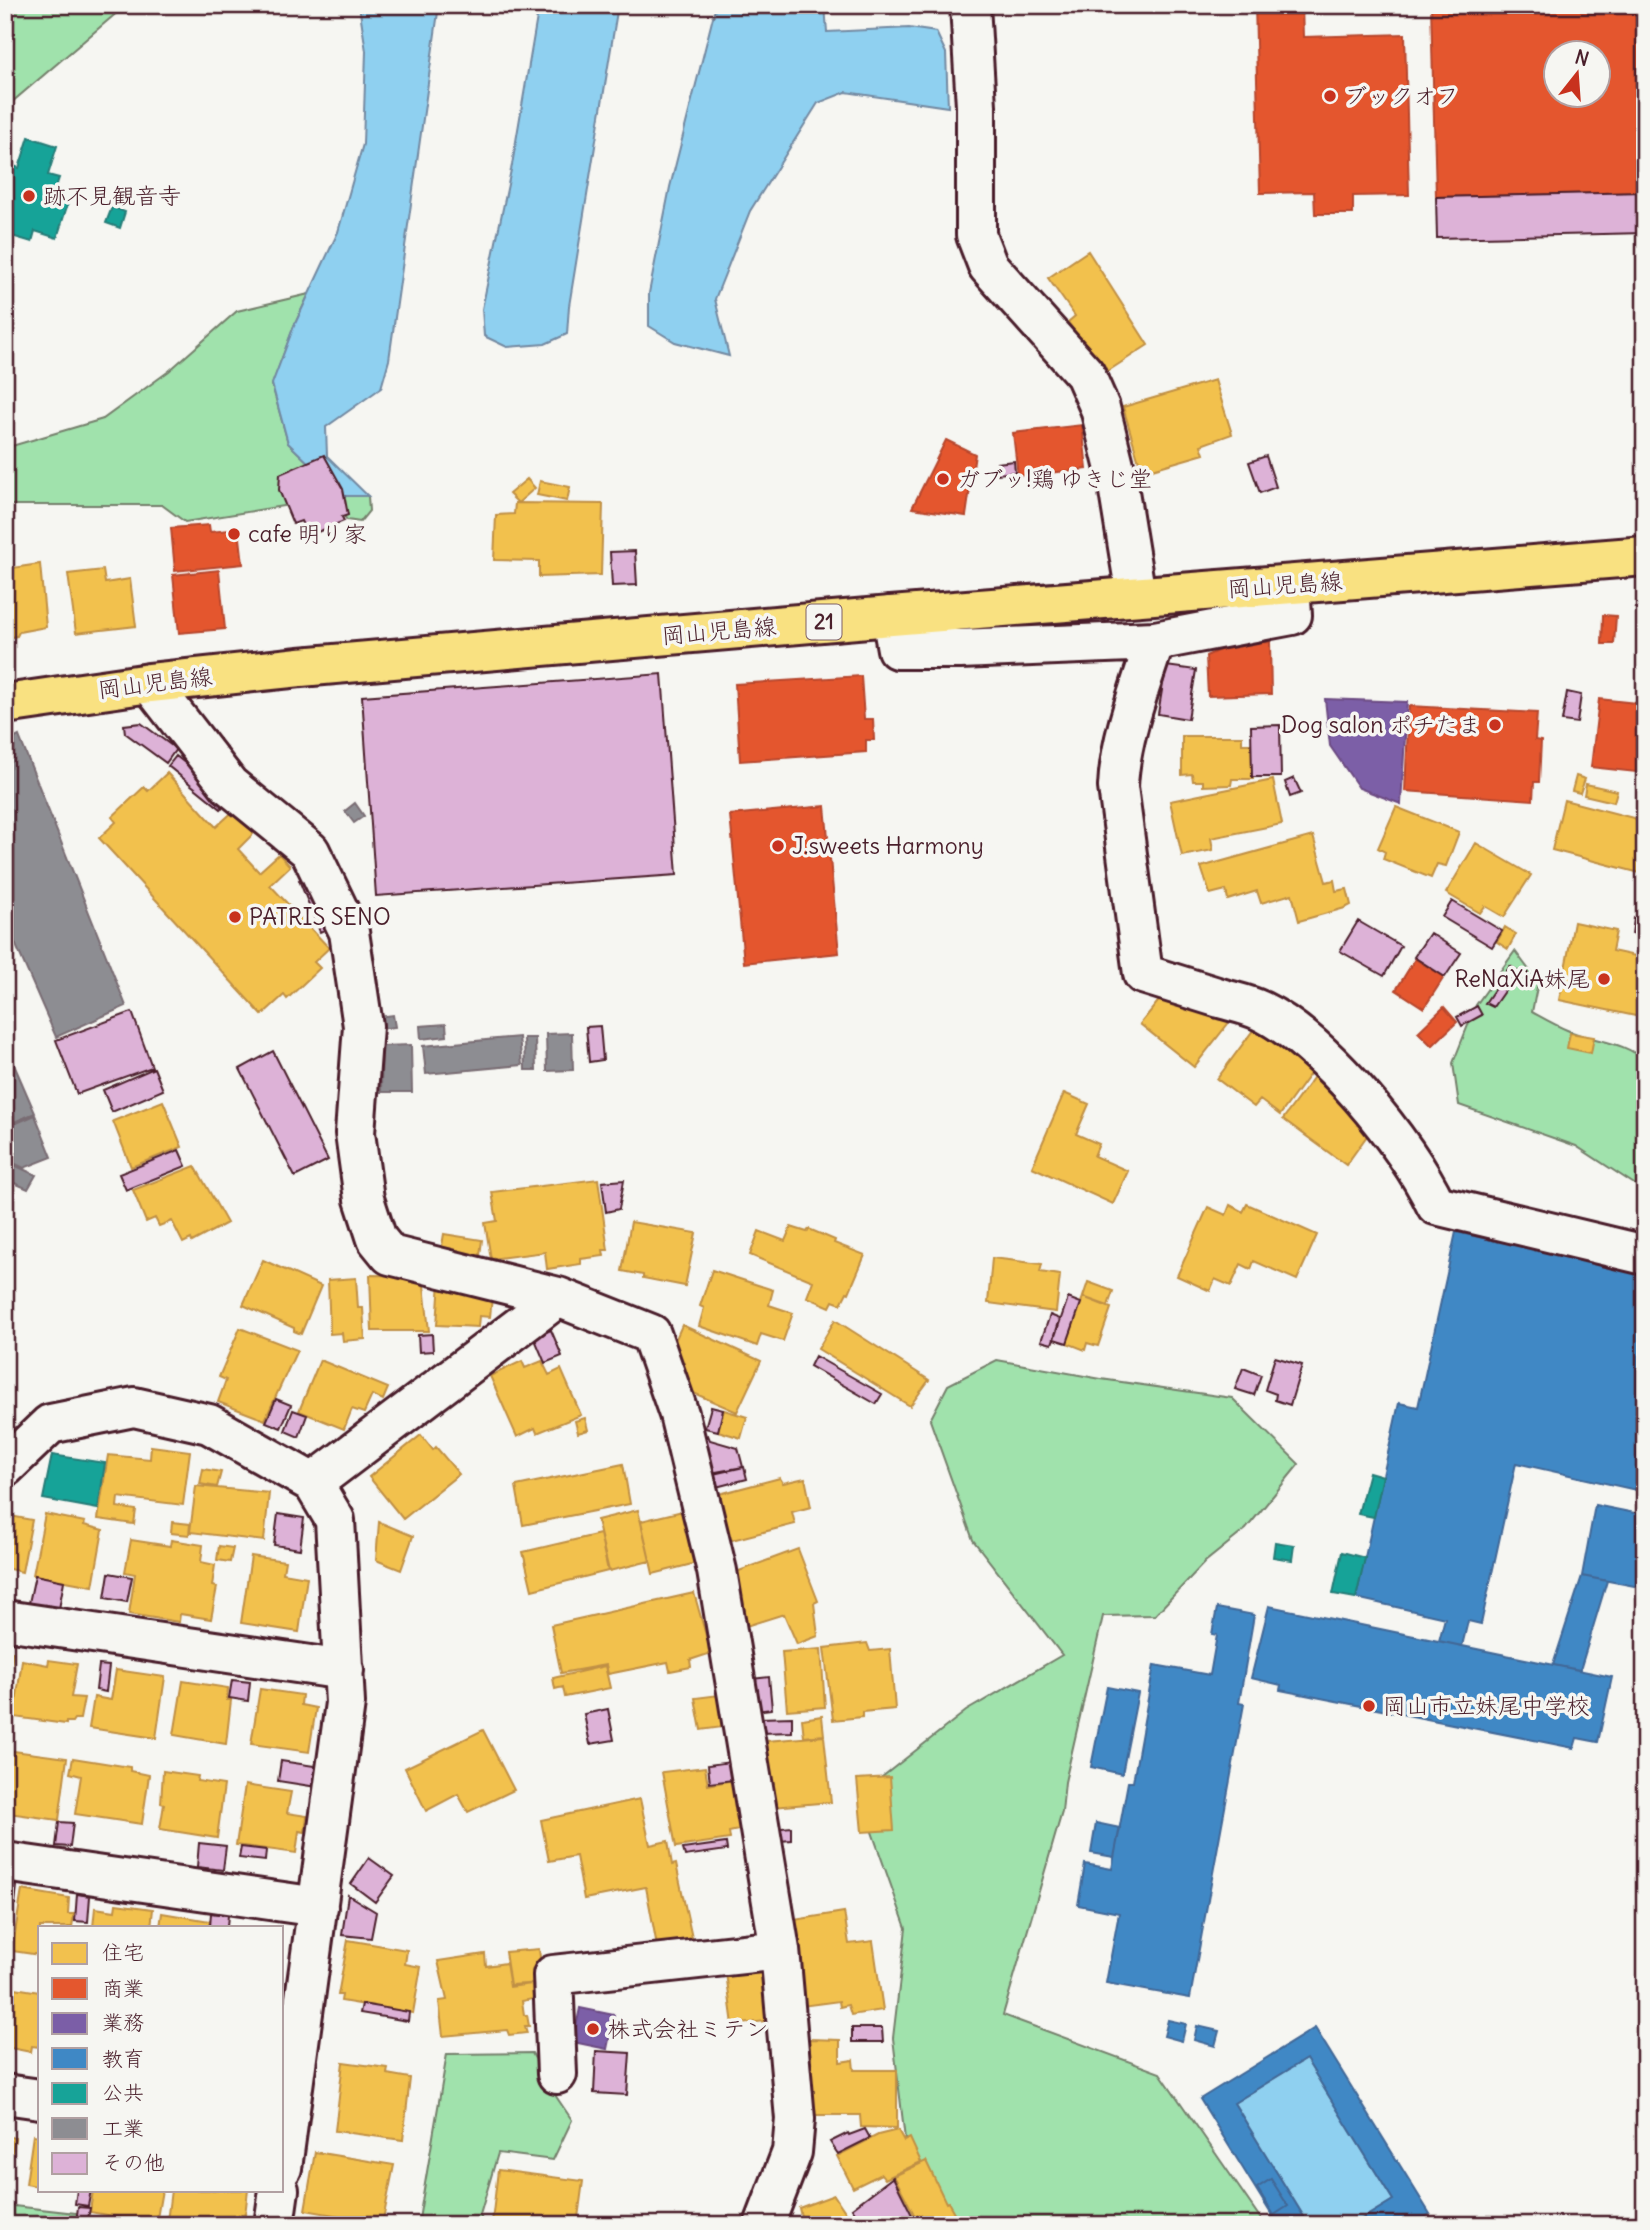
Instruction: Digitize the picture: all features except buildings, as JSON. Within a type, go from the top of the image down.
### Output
[{"type":"main road","name":"岡山児島線","points":[[5,705],[150,683],[300,667],[891,616],[1645,556]]},
{"type":"street","points":[[970,5],[976,106],[976,234],[988,266],[1085,374],[1095,397],[1116,472],[1136,596]]},
{"type":"street","points":[[891,616],[897,649],[1155,641],[1292,615],[1290,585]]},
{"type":"street","points":[[1155,641],[1131,719],[1118,788],[1143,974],[1259,1010],[1291,1027],[1336,1069],[1393,1136],[1425,1182],[1436,1205],[1645,1255]]},
{"type":"street","points":[[150,683],[229,785],[310,851],[349,932],[363,1026],[355,1133],[364,1199],[377,1239],[390,1255],[558,1297],[651,1334],[679,1414],[718,1571],[780,1950],[795,2119],[792,2152],[764,2225]]},
{"type":"street","points":[[313,1483],[558,1297]]},
{"type":"street","points":[[5,1467],[50,1424],[134,1407],[209,1424],[313,1483],[335,1520],[345,1703],[284,2139]]},
{"type":"street","points":[[5,1620],[344,1670]]},
{"type":"street","points":[[5,1862],[318,1907]]},
{"type":"street","points":[[557,2074],[553,1975],[780,1950]]},
{"type":"street","points":[[5,2094],[38,2099]]},
{"type":"street","points":[[274,2225],[279,2192]]},
{"type":"green space","points":[[5,5],[126,5],[5,108]]},
{"type":"green space","points":[[309,294],[272,385],[288,443],[343,496],[368,496],[369,511],[360,522],[347,520],[334,503],[314,501],[185,522],[162,505],[11,505],[5,511],[5,448],[103,419],[169,371],[237,311]]},
{"type":"green space","points":[[1515,951],[1538,982],[1532,1012],[1577,1034],[1627,1049],[1645,1061],[1645,1191],[1576,1146],[1459,1105],[1453,1063],[1476,1005]]},
{"type":"green space","points":[[997,1360],[1101,1379],[1232,1398],[1299,1464],[1246,1529],[1205,1562],[1155,1615],[1103,1616],[1065,1782],[1062,1812],[1003,2015],[1160,2073],[1265,2225],[958,2225],[907,2156],[893,2038],[906,1928],[859,1795],[966,1711],[1062,1655],[973,1540],[930,1420],[948,1385]]},
{"type":"green space","points":[[532,2053],[551,2089],[572,2120],[553,2160],[498,2153],[480,2215],[484,2225],[418,2225],[447,2054]]},
{"type":"green space","points":[[5,2205],[84,2214],[83,2225],[5,2225]]},
{"type":"water","points":[[359,5],[439,5],[389,360],[381,388],[326,427],[327,456],[368,496],[343,496],[288,443],[272,384],[294,326],[338,232],[363,144],[366,51]]},
{"type":"water","points":[[539,5],[618,5],[569,306],[567,334],[545,344],[507,347],[484,336],[482,309],[512,165]]},
{"type":"water","points":[[716,5],[825,5],[827,32],[909,28],[936,32],[946,53],[948,107],[846,92],[818,103],[750,211],[715,299],[729,356],[675,342],[649,326],[649,293],[670,187]]},
{"type":"water","points":[[1306,2059],[1393,2200],[1352,2225],[1309,2225],[1234,2103]]},
{"type":"place","name":"ブックオフ","points":[[1330,96]]},
{"type":"place","name":"跡不見観音寺","points":[[29,196]]},
{"type":"place","name":"ガブッ!鶏 ゆきじ堂","points":[[943,479]]},
{"type":"place","name":"cafe 明り家","points":[[234,534]]},
{"type":"place","name":"Dog salon ポチたま","points":[[1495,725]]},
{"type":"place","name":"J.sweets Harmony","points":[[778,846]]},
{"type":"place","name":"PATRIS SENO","points":[[235,917]]},
{"type":"place","name":"ReNaXiA妹尾","points":[[1604,979]]},
{"type":"place","name":"岡山市立妹尾中学校","points":[[1369,1706]]},
{"type":"place","name":"株式会社ミテン","points":[[593,2029]]}]
